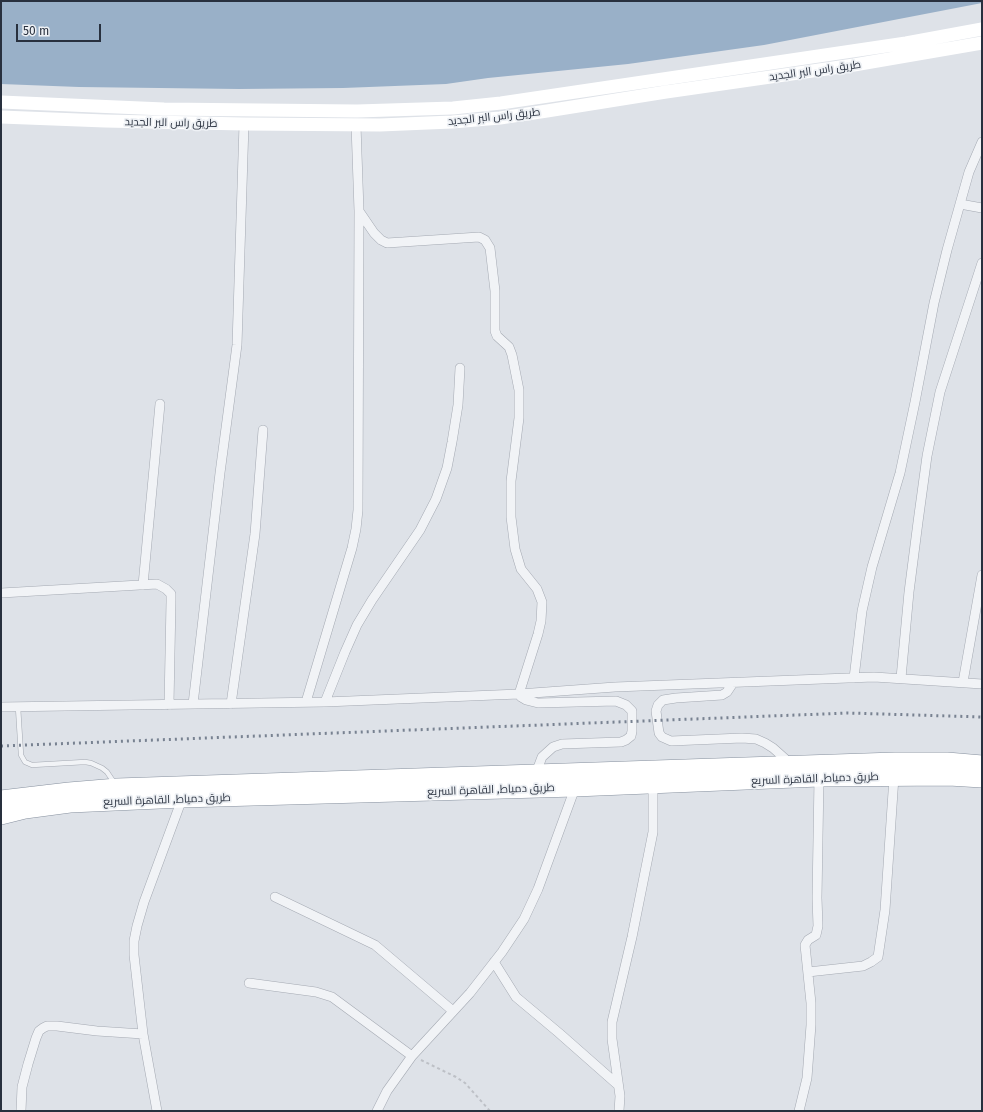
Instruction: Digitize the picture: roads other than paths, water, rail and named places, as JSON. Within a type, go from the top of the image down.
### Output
[{"type":"highway","name":"طريق دمياط, القاهرة السريع","points":[[1,799],[69,791],[117,788],[536,773],[894,761],[982,764]]},
{"type":"highway","name":"طريق دمياط, القاهرة السريع","points":[[1,816],[25,810],[70,804],[182,799],[575,788],[819,778],[949,777],[982,779]]},
{"type":"main road","name":"طريق راس البر الجديد","points":[[1,102],[164,109],[373,111],[453,108],[509,102],[906,43],[982,29]]},
{"type":"main road","name":"طريق راس البر الجديد","points":[[1,117],[119,122],[244,124],[356,125],[434,123],[508,117],[854,65],[982,43]]},
{"type":"street","points":[[193,704],[220,473],[237,345],[244,124]]},
{"type":"street","points":[[306,702],[352,548],[358,510],[360,211],[356,125]]},
{"type":"street","points":[[854,678],[862,611],[872,567],[900,473],[946,250],[969,172],[982,142]]},
{"type":"street","points":[[960,204],[982,208]]},
{"type":"street","points":[[360,211],[374,233],[381,240],[387,243],[479,238],[485,240],[490,248],[495,291],[495,332],[509,348],[512,355],[519,390],[519,418],[511,481],[511,516],[515,549],[521,569],[537,589],[542,602],[541,621],[538,634],[519,694]]},
{"type":"street","points":[[901,678],[927,456],[940,392],[982,262]]},
{"type":"street","points":[[325,702],[357,625],[372,600],[420,530],[436,499],[447,468],[452,442],[458,405],[460,368]]},
{"type":"street","points":[[143,585],[160,404]]},
{"type":"street","points":[[231,704],[254,534],[263,430]]},
{"type":"street","points":[[963,682],[982,575]]},
{"type":"street","points":[[1,593],[157,584],[166,589],[171,594],[170,704]]},
{"type":"street","points":[[1,707],[325,702],[519,694],[615,687],[874,677],[982,684]]},
{"type":"street","points":[[733,683],[727,692],[722,696],[663,700],[658,705],[656,711],[660,733],[662,736],[671,741],[742,738],[756,739],[773,748],[791,764]]},
{"type":"street","points":[[519,694],[526,700],[538,703],[616,701],[626,705],[632,711],[631,736],[626,740],[621,742],[562,744],[553,747],[542,758],[536,773]]},
{"type":"street","points":[[808,972],[863,966],[878,956],[885,910],[894,777]]},
{"type":"street","points":[[799,1111],[807,1078],[811,1025],[811,1004],[805,944],[816,935],[818,926],[819,778]]},
{"type":"street","points":[[619,1111],[620,1096],[612,1039],[612,1022],[632,937],[653,832],[653,785]]},
{"type":"street","points":[[377,1111],[387,1091],[412,1056],[453,1011],[494,962],[524,919],[532,902],[575,788]]},
{"type":"street","points":[[157,1111],[143,1034],[134,955],[134,941],[136,926],[144,902],[182,799]]},
{"type":"street","points":[[276,896],[376,945],[453,1011]]},
{"type":"street","points":[[494,962],[516,997],[618,1085]]},
{"type":"street","points":[[249,983],[316,992],[332,997],[412,1056]]},
{"type":"street","points":[[21,1111],[22,1087],[28,1064],[36,1038],[39,1031],[43,1028],[47,1026],[57,1026],[97,1032],[143,1034]]},
{"type":"lane","points":[[18,707],[21,755],[25,762],[32,764],[91,763],[107,772],[117,788]]},
{"type":"water","points":[[1,1],[982,1],[982,3],[764,45],[628,64],[488,78],[446,84],[343,88],[239,89],[79,87],[1,84]]},
{"type":"railway","points":[[1,746],[848,713],[982,717]]}]
